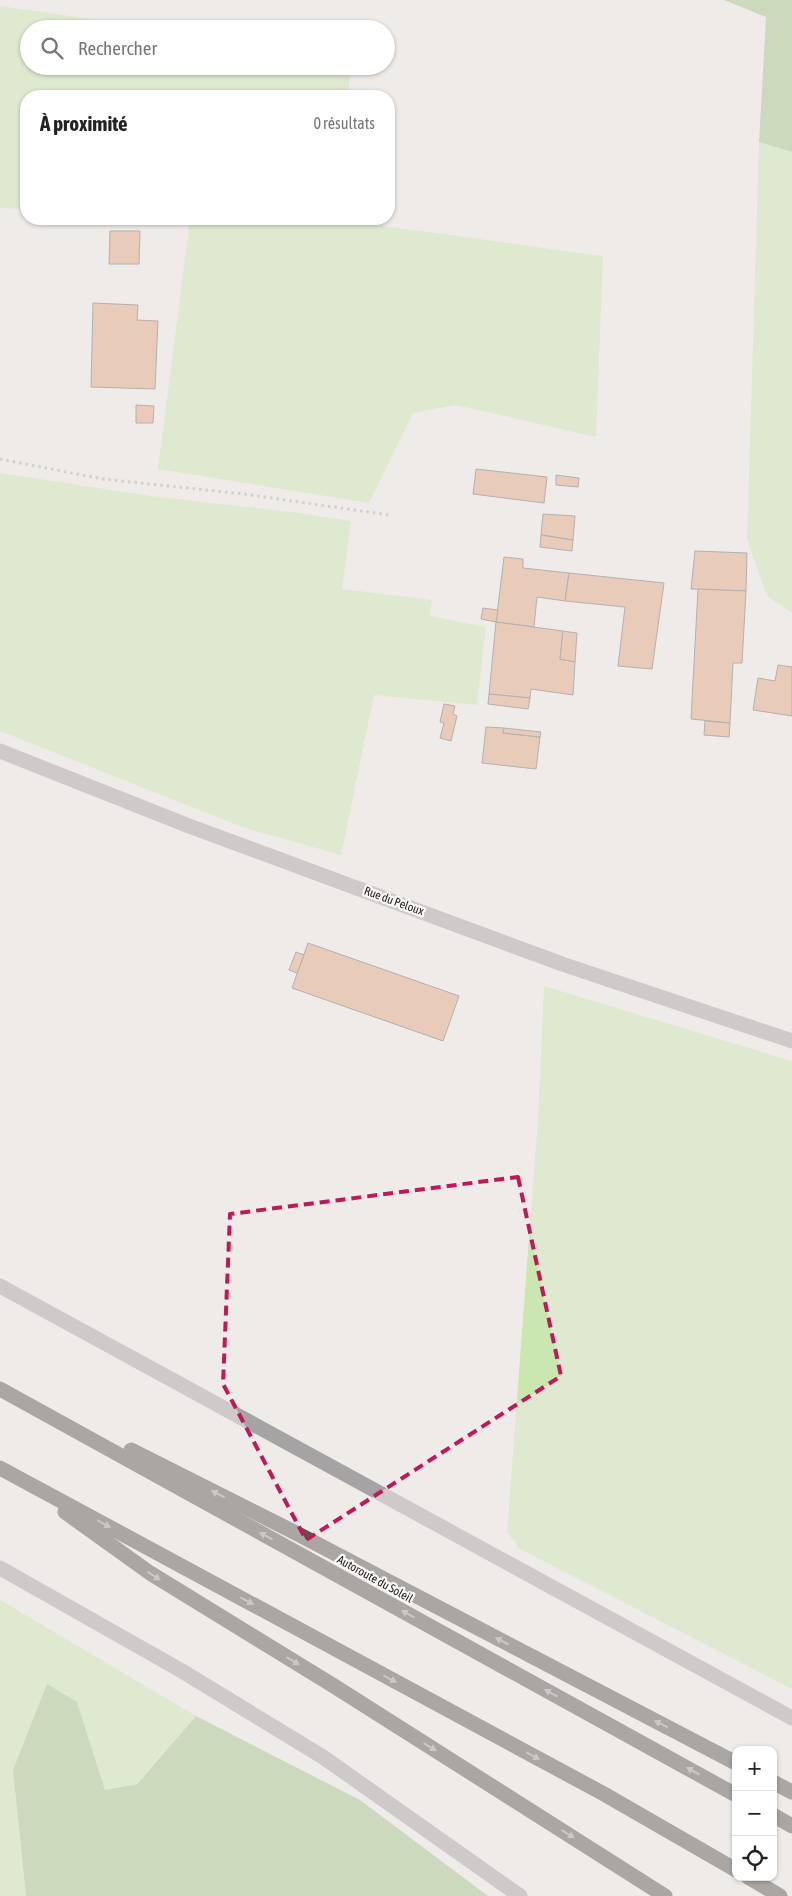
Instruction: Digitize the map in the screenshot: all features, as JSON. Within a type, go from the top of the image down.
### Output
[{"type":"highway","points":[[0,1384],[294,1532],[732,1761]]},
{"type":"highway","name":"Autoroute du Soleil","points":[[0,1389],[732,1793]]},
{"type":"highway","points":[[0,1468],[604,1794],[732,1868]]},
{"type":"highway","points":[[15,1476],[150,1573],[334,1686],[665,1896]]},
{"type":"highway","points":[[777,1784],[792,1792]]},
{"type":"highway","points":[[777,1817],[792,1826]]},
{"type":"highway","points":[[755,1881],[780,1896]]},
{"type":"street","name":"Rue du Peloux","points":[[0,751],[189,826],[556,961],[792,1040]]},
{"type":"street","points":[[0,1286],[792,1718]]},
{"type":"street","points":[[0,1568],[182,1671],[323,1757],[520,1896]]},
{"type":"path","points":[[0,459],[103,479],[244,494],[389,515]]},
{"type":"highlighted area","points":[[518,1177],[561,1376],[306,1540],[223,1384],[230,1214]]},
{"type":"green space","points":[[724,0],[792,0],[792,152],[759,142],[766,17]]},
{"type":"green space","points":[[0,6],[97,20],[20,20],[20,75],[350,75],[349,90],[20,90],[20,209],[0,208]]},
{"type":"green space","points":[[759,142],[792,152],[792,613],[767,596],[747,540]]},
{"type":"green space","points":[[189,225],[377,225],[603,256],[596,437],[456,405],[413,413],[369,503],[158,469]]},
{"type":"green space","points":[[0,473],[151,496],[351,521],[342,589],[432,600],[430,616],[486,627],[477,705],[374,695],[341,855],[242,827],[0,731]]},
{"type":"green space","points":[[544,986],[792,1061],[792,1689],[520,1549],[507,1532],[538,1118]]},
{"type":"green space","points":[[0,1600],[196,1716],[136,1784],[105,1790],[77,1702],[13,1770],[26,1896],[0,1896]]},
{"type":"green space","points":[[47,1684],[77,1702],[105,1790],[137,1784],[196,1716],[360,1800],[488,1896],[26,1896],[13,1770]]},
{"type":"building","points":[[110,231],[140,231],[139,264],[109,264]]},
{"type":"building","points":[[93,303],[138,305],[137,320],[158,321],[155,389],[91,387]]},
{"type":"building","points":[[136,405],[154,406],[153,423],[136,423]]},
{"type":"building","points":[[476,469],[547,477],[544,503],[473,494]]},
{"type":"building","points":[[556,475],[579,478],[578,487],[556,485]]},
{"type":"building","points":[[543,514],[575,516],[573,540],[541,535]]},
{"type":"building","points":[[541,535],[573,540],[572,551],[540,547]]},
{"type":"building","points":[[695,551],[747,553],[746,591],[691,589]]},
{"type":"building","points":[[504,557],[523,559],[523,568],[569,573],[565,601],[537,597],[534,627],[496,622]]},
{"type":"building","points":[[569,573],[664,583],[652,669],[618,666],[625,607],[565,601]]},
{"type":"building","points":[[698,589],[746,591],[742,663],[733,663],[730,723],[691,719]]},
{"type":"building","points":[[483,608],[498,610],[496,622],[481,619]]},
{"type":"building","points":[[496,622],[563,631],[560,659],[575,662],[573,695],[531,689],[530,698],[489,694]]},
{"type":"building","points":[[563,631],[577,633],[575,662],[560,659]]},
{"type":"building","points":[[778,665],[792,667],[792,716],[753,710],[758,678],[775,681]]},
{"type":"building","points":[[489,694],[530,698],[528,709],[488,704]]},
{"type":"building","points":[[444,704],[455,706],[453,714],[457,716],[451,741],[440,738],[444,723],[440,722]]},
{"type":"building","points":[[705,721],[730,723],[729,737],[704,735]]},
{"type":"building","points":[[486,727],[504,728],[503,733],[540,737],[536,769],[482,763]]},
{"type":"building","points":[[504,728],[541,732],[540,737],[503,733]]},
{"type":"building","points":[[308,943],[459,996],[443,1041],[292,988]]},
{"type":"building","points":[[296,952],[304,955],[297,973],[289,970]]}]
